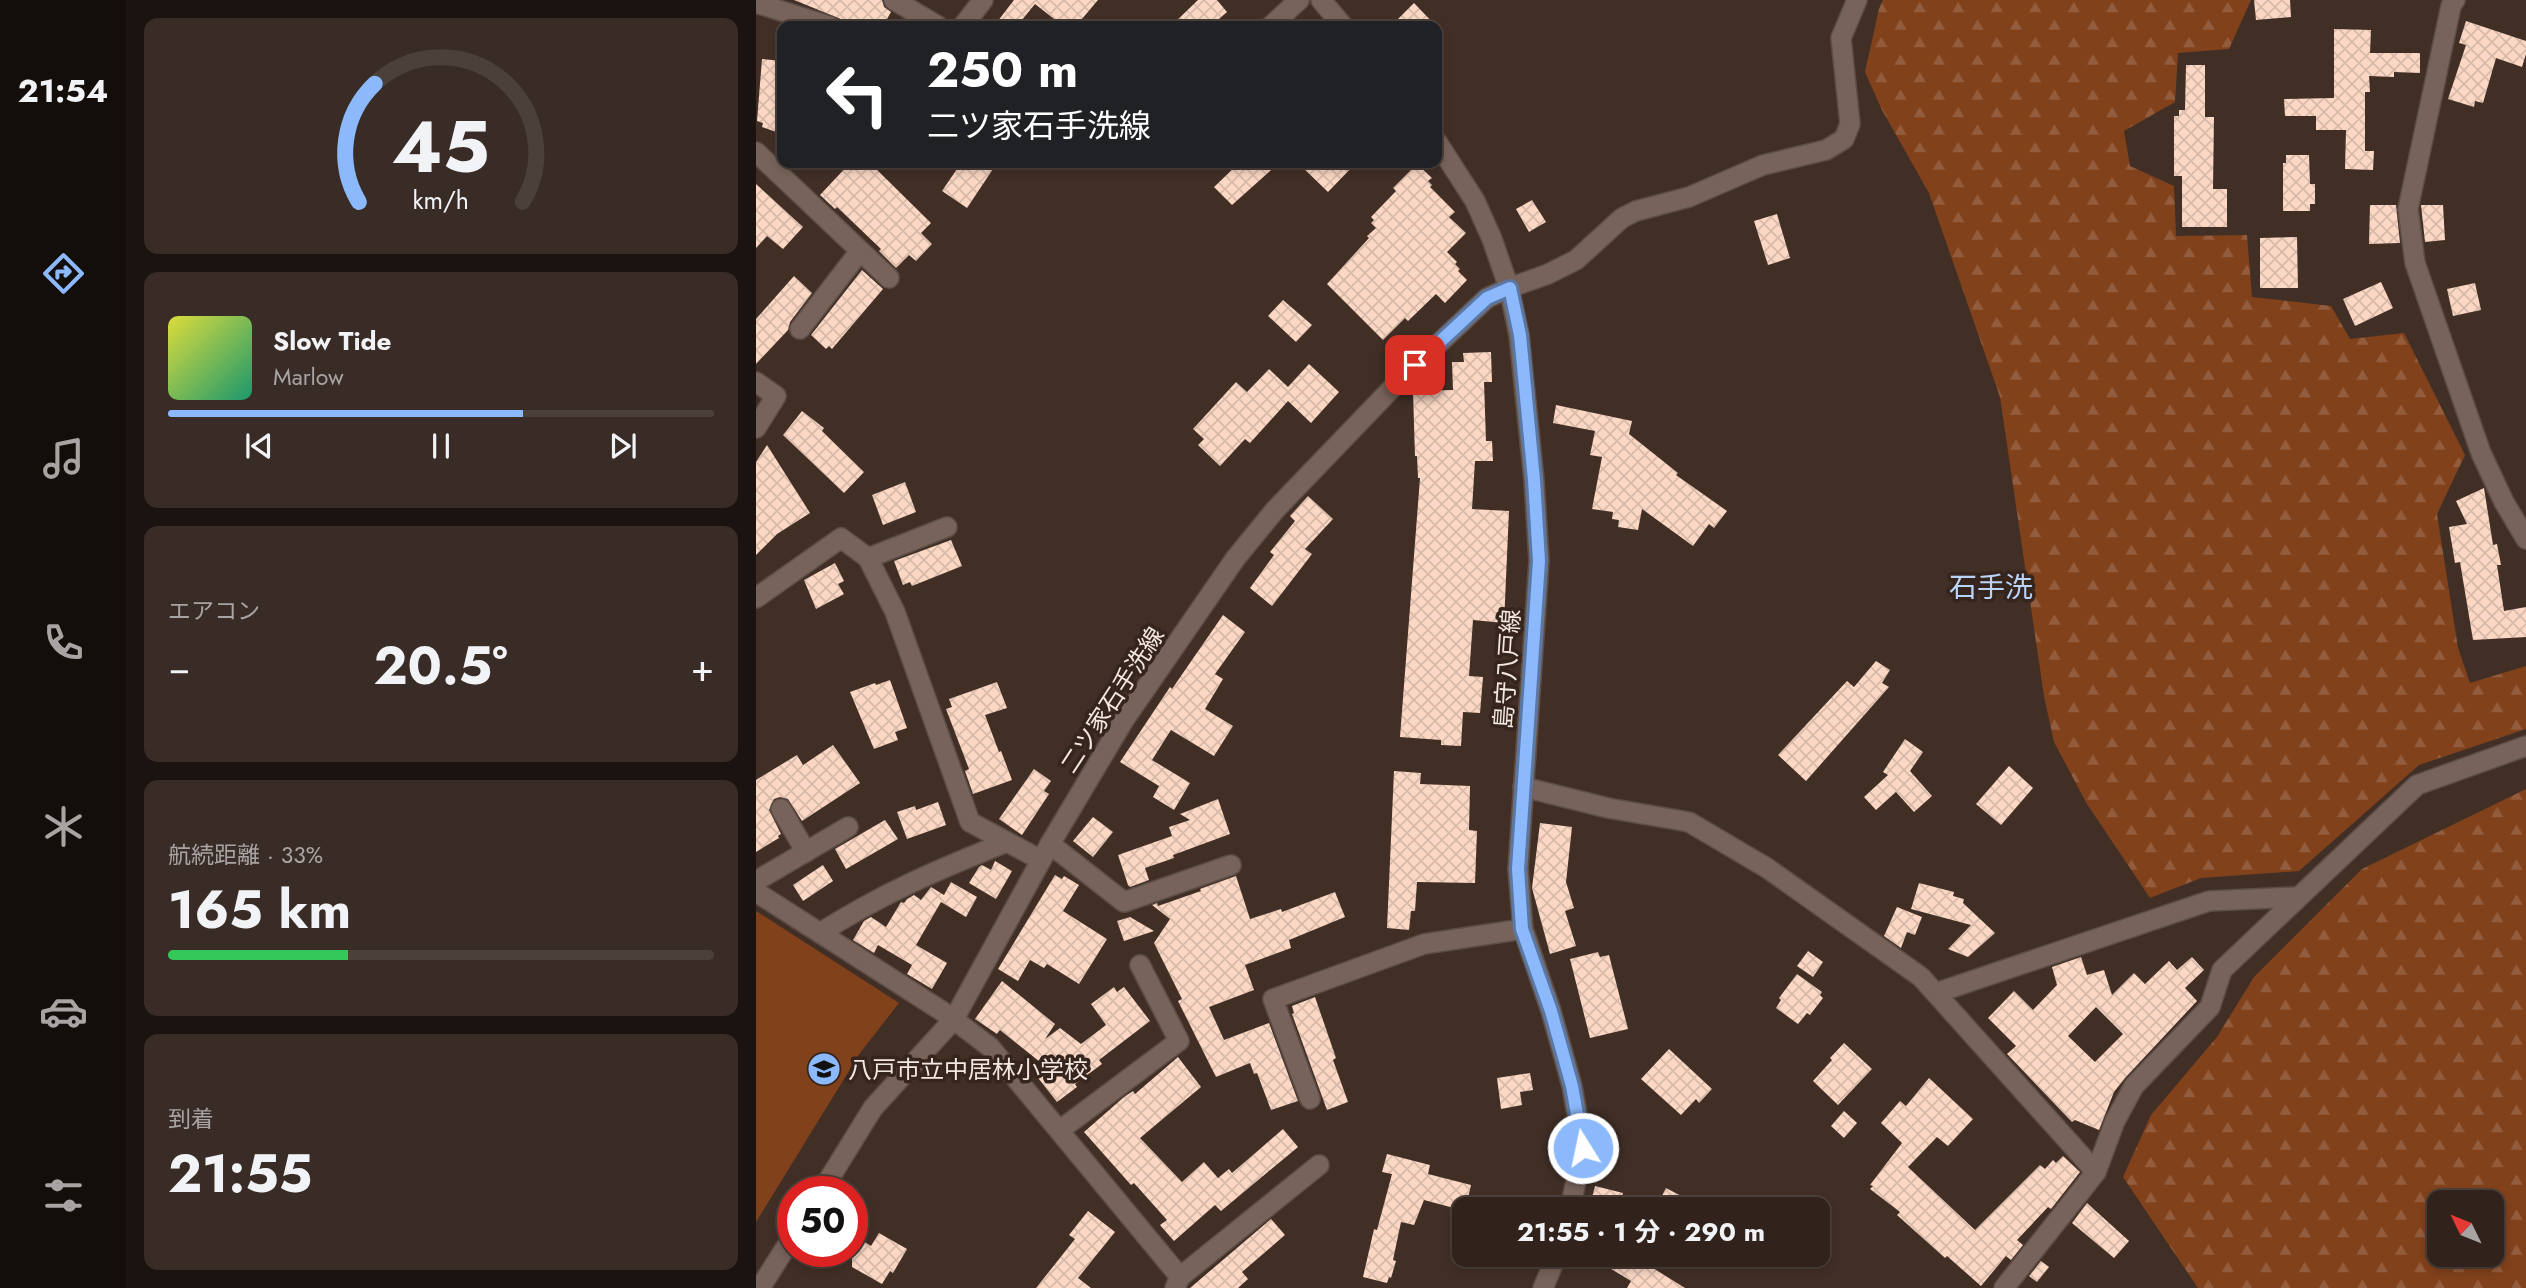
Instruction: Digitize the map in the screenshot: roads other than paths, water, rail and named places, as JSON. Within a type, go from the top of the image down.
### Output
[{"type":"street","points":[[894,0],[930,21]]},
{"type":"street","points":[[967,21],[983,0]]},
{"type":"street","points":[[1276,21],[1299,0]]},
{"type":"street","points":[[1321,0],[1339,21]]},
{"type":"street","name":"二ツ家石手洗線","points":[[831,1176],[873,1108],[954,1019],[1046,852],[1124,720],[1235,559],[1275,510],[1397,383],[1487,298],[1576,260],[1622,218],[1636,211],[1689,197],[1763,165],[1826,150],[1844,139],[1850,124],[1841,38],[1857,0]]},
{"type":"street","points":[[2455,0],[2451,6],[2408,209],[2415,263],[2481,453],[2504,502],[2526,539]]},
{"type":"street","points":[[757,2],[814,21]]},
{"type":"street","name":"島守八戸線","points":[[1442,150],[1475,201],[1492,239],[1510,288],[1520,335],[1539,561],[1518,869],[1522,929],[1551,1011],[1572,1086],[1583,1148],[1573,1197]]},
{"type":"street","points":[[756,152],[889,278]]},
{"type":"street","points":[[800,329],[860,251]]},
{"type":"street","points":[[756,383],[776,396],[756,428]]},
{"type":"street","points":[[868,558],[947,527]]},
{"type":"street","points":[[756,598],[841,538],[868,558],[895,612],[970,822],[1007,842],[1046,852],[1124,902],[1231,864]]},
{"type":"street","points":[[2004,1288],[2096,1172],[2115,1121],[2134,1086],[2210,1007],[2222,970],[2417,785],[2526,746]]},
{"type":"street","points":[[1523,788],[1689,822],[1767,868],[1922,977],[2096,1172]]},
{"type":"street","points":[[781,809],[806,852]]},
{"type":"street","points":[[756,881],[848,827]]},
{"type":"street","points":[[820,933],[863,905],[922,876],[1007,842]]},
{"type":"street","points":[[756,892],[954,1019],[989,1047],[1060,1130],[1178,1283],[1319,1166]]},
{"type":"street","points":[[1936,993],[2209,901],[2296,897]]},
{"type":"street","points":[[1310,1099],[1273,999],[1424,944],[1522,929]]},
{"type":"street","points":[[1060,1130],[1179,1041],[1140,965]]},
{"type":"street","points":[[760,1288],[777,1261]]},
{"type":"street","points":[[1543,1288],[1552,1267]]},
{"type":"place","name":"八戸市立中居林小学校","points":[[824,1069]]},
{"type":"district","name":"石手洗","points":[[1991,587]]}]
